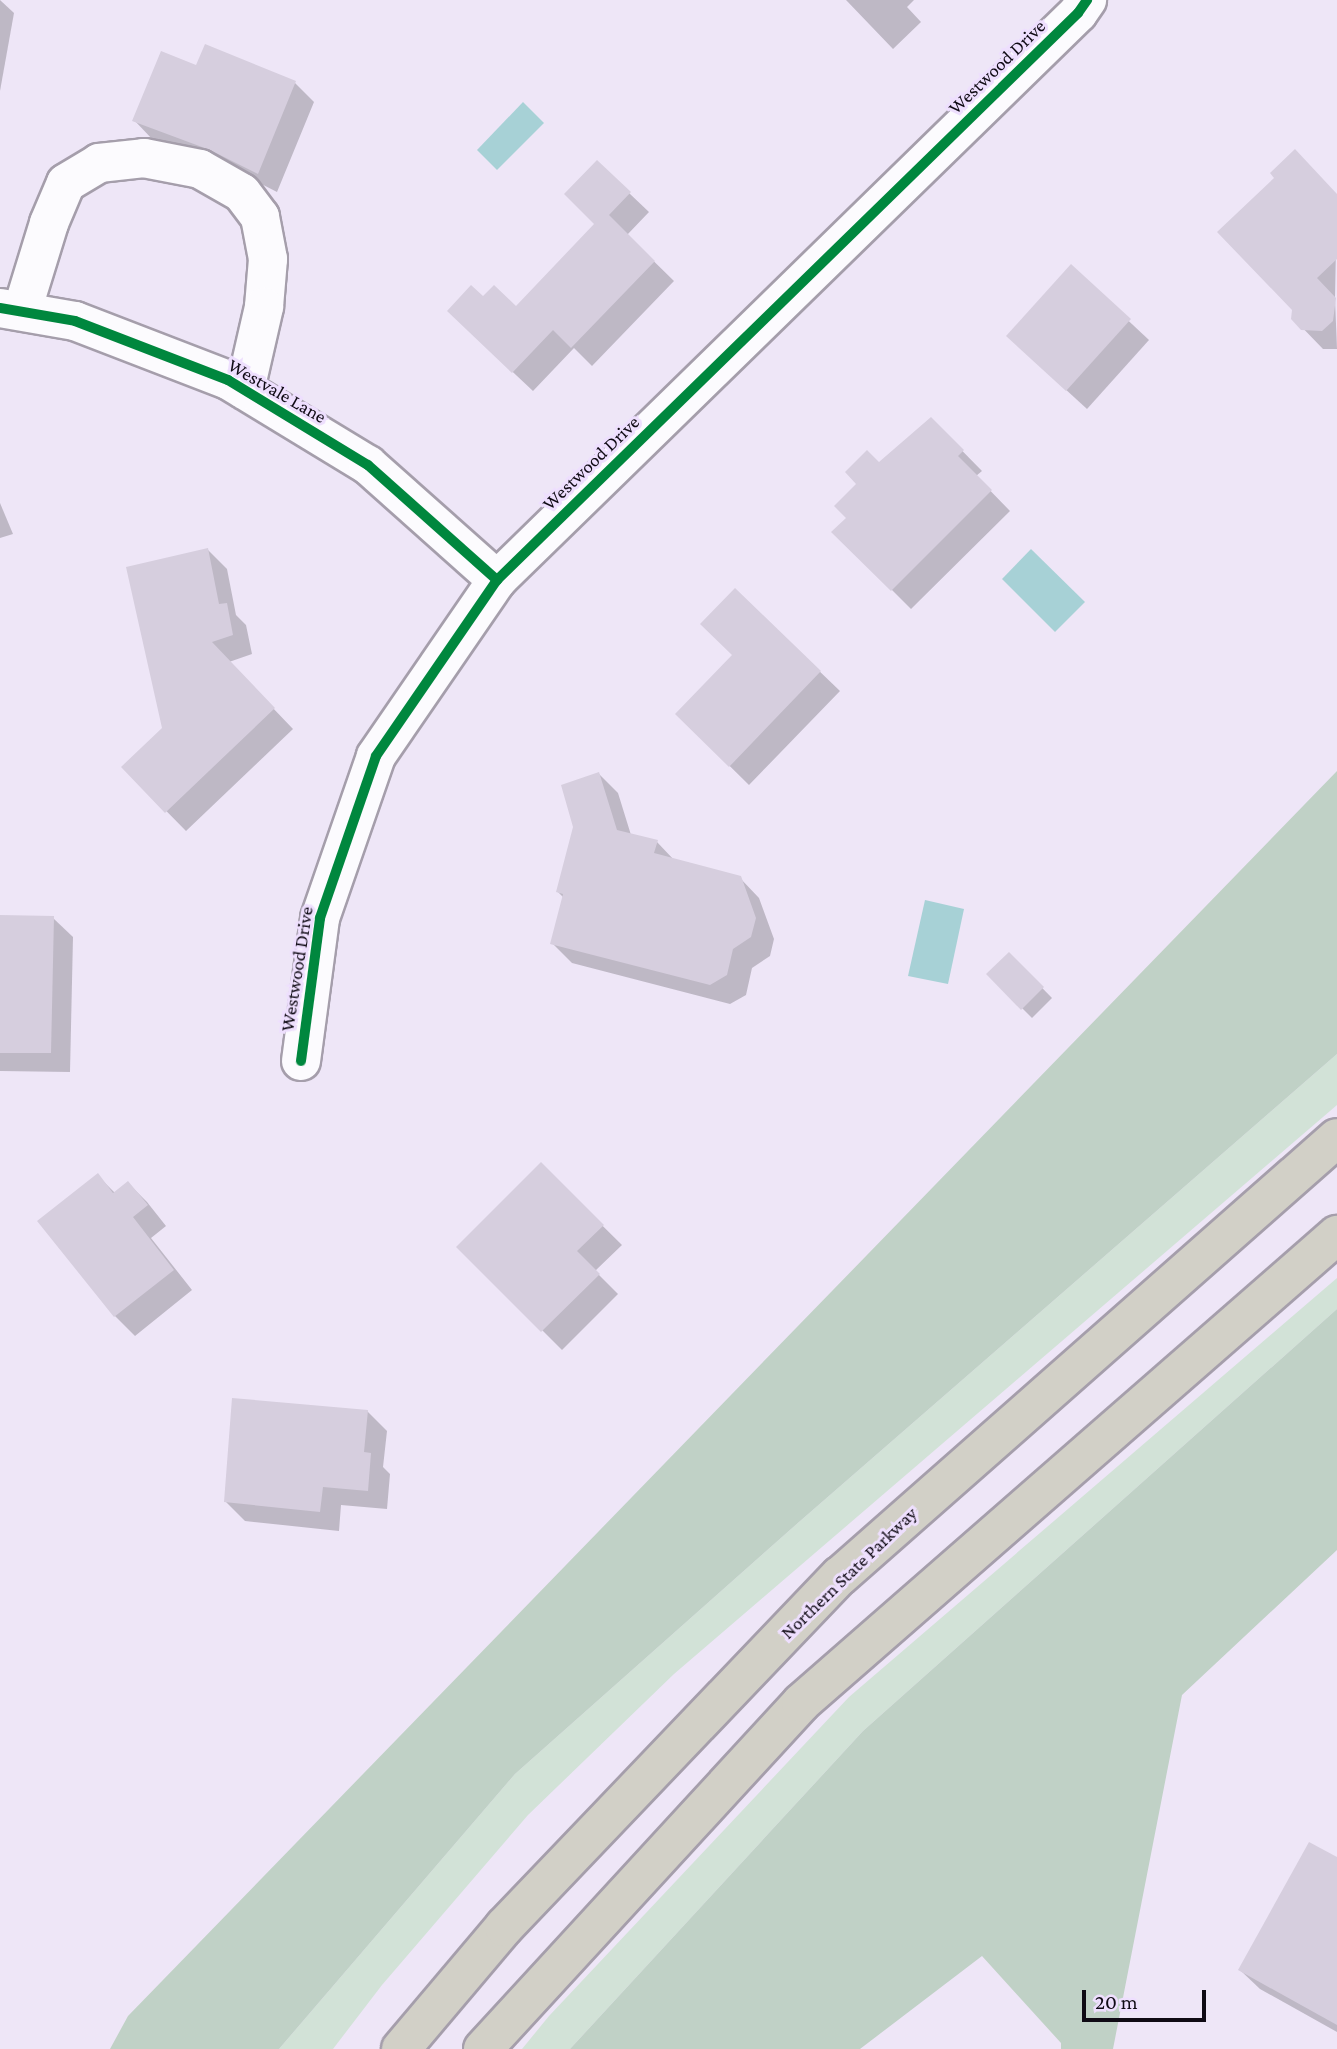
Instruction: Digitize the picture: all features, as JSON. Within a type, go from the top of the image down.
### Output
[{"type":"highway","name":"Northern State Parkway","points":[[401,2049],[504,1927],[840,1576],[1337,1138]]},
{"type":"highway","points":[[482,2049],[801,1703],[1337,1235]]},
{"type":"street","name":"Westwood Drive","points":[[301,1061],[320,918],[376,756],[497,579],[1068,22],[1087,0]]},
{"type":"street","points":[[11,309],[66,183],[99,163],[144,158],[200,169],[242,192],[260,217],[268,259],[264,307],[245,390]]},
{"type":"street","name":"Westvale Lane","points":[[11,309],[75,321],[228,380],[368,465],[497,579]]},
{"type":"shaded area","points":[[523,102],[544,123],[497,170],[477,150]]},
{"type":"shaded area","points":[[1031,549],[1085,602],[1055,632],[1002,579]]},
{"type":"shaded area","points":[[1337,771],[1337,1054],[799,1522],[515,1774],[279,2049],[110,2049],[128,2016]]},
{"type":"shaded area","points":[[925,900],[964,909],[948,984],[908,976]]},
{"type":"shaded area","points":[[1337,1054],[1337,1105],[674,1674],[528,1815],[382,1985],[333,2049],[279,2049],[515,1774],[799,1522]]},
{"type":"shaded area","points":[[1337,1278],[1337,1309],[863,1731],[570,2049],[522,2049],[549,2016],[849,1697]]},
{"type":"shaded area","points":[[1337,1309],[1337,1550],[1182,1695],[1113,2049],[1061,2049],[1061,2043],[982,1956],[860,2049],[570,2049],[863,1731]]},
{"type":"building","points":[[205,44],[296,81],[258,174],[210,150],[132,121],[161,51],[196,65]]},
{"type":"building","points":[[1295,149],[1337,194],[1337,259],[1317,278],[1336,298],[1333,321],[1322,331],[1301,330],[1291,319],[1292,310],[1217,232],[1274,178],[1270,173]]},
{"type":"building","points":[[597,160],[631,192],[609,215],[655,261],[571,348],[553,330],[512,373],[447,311],[471,285],[483,296],[494,285],[516,306],[594,224],[564,194]]},
{"type":"building","points":[[1071,264],[1131,319],[1066,391],[1006,336]]},
{"type":"building","points":[[931,417],[964,450],[958,456],[992,490],[891,591],[831,532],[846,518],[834,506],[856,484],[845,472],[867,450],[879,462]]},
{"type":"building","points":[[208,548],[219,604],[227,603],[233,635],[212,642],[275,708],[165,813],[121,767],[162,728],[126,567]]},
{"type":"building","points":[[735,588],[821,671],[729,767],[675,714],[732,655],[700,624]]},
{"type":"building","points":[[599,772],[617,830],[658,840],[654,853],[741,876],[756,918],[751,937],[733,949],[727,975],[710,985],[550,944],[563,894],[556,892],[573,827],[561,785]]},
{"type":"building","points":[[0,915],[54,916],[51,1053],[0,1053]]},
{"type":"building","points":[[1009,952],[1044,987],[1021,1010],[986,974]]},
{"type":"building","points":[[541,1162],[604,1225],[577,1251],[600,1274],[541,1332],[456,1247]]},
{"type":"building","points":[[98,1173],[113,1193],[128,1181],[148,1205],[133,1217],[174,1270],[114,1317],[37,1221]]},
{"type":"building","points":[[232,1398],[368,1410],[364,1452],[371,1453],[368,1491],[323,1487],[320,1512],[224,1502]]},
{"type":"building","points":[[1309,1842],[1337,1857],[1337,2025],[1238,1970]]},
{"type":"cycle path","points":[[301,1061],[320,918],[376,756],[497,580],[1078,13],[1087,0]]},
{"type":"cycle path","points":[[0,308],[75,321],[228,380],[368,465],[497,580]]}]
